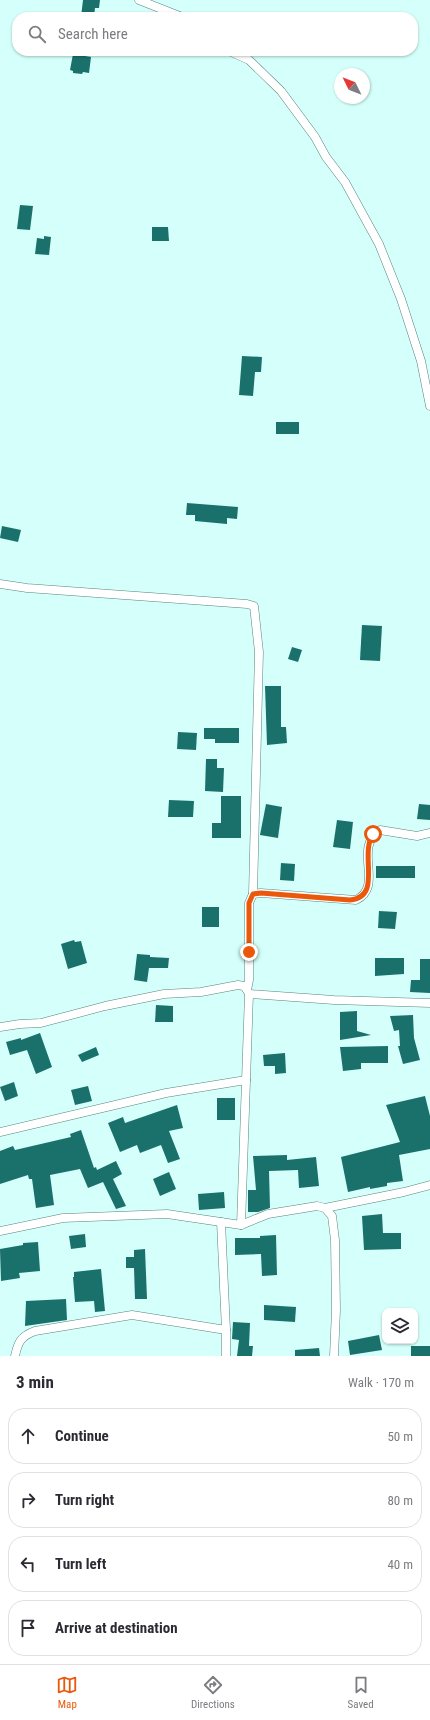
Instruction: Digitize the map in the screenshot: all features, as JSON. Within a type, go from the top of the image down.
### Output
[{"type":"street","points":[[139,0],[169,12]]},
{"type":"street","points":[[240,56],[249,60],[282,91],[315,137],[326,158],[345,182],[379,244],[401,298],[421,362],[430,406]]},
{"type":"street","points":[[0,584],[27,588],[247,604],[254,606],[259,652],[253,894],[249,903],[249,980],[240,1225]]},
{"type":"street","points":[[253,894],[261,893],[356,900],[362,897],[367,891],[369,884],[367,849],[373,834],[380,830],[417,836],[430,833]]},
{"type":"street","points":[[0,1027],[55,1021],[72,1014],[164,994],[201,992],[238,985],[244,986],[248,992]]},
{"type":"street","points":[[248,992],[334,1000],[430,1003]]},
{"type":"street","points":[[0,1132],[166,1094],[246,1080]]},
{"type":"street","points":[[0,1231],[63,1218],[167,1214],[240,1225],[268,1214],[317,1206],[325,1208],[404,1192],[430,1185]]},
{"type":"street","points":[[325,1208],[332,1216],[335,1240],[336,1310],[334,1356]]},
{"type":"street","points":[[221,1222],[226,1356]]},
{"type":"street","points":[[15,1356],[18,1341],[25,1335],[35,1331],[132,1315],[226,1330]]},
{"type":"building","points":[[83,0],[100,0],[99,8],[95,8],[95,12],[82,12]]},
{"type":"building","points":[[73,56],[91,57],[89,73],[73,73],[73,71],[70,70]]},
{"type":"building","points":[[20,205],[33,206],[30,230],[17,229]]},
{"type":"building","points":[[152,227],[168,227],[169,241],[152,241]]},
{"type":"building","points":[[44,236],[51,237],[49,255],[35,254],[37,238],[44,239]]},
{"type":"building","points":[[242,356],[262,357],[261,372],[255,372],[253,396],[239,395]]},
{"type":"building","points":[[276,422],[299,422],[299,434],[276,434]]},
{"type":"building","points":[[187,503],[238,507],[237,519],[227,518],[227,524],[195,521],[195,515],[186,515]]},
{"type":"building","points":[[2,526],[21,530],[18,542],[0,538]]},
{"type":"building","points":[[362,625],[382,626],[380,661],[360,660]]},
{"type":"building","points":[[292,647],[302,650],[298,662],[288,659]]},
{"type":"building","points":[[265,686],[281,686],[281,727],[286,727],[287,743],[267,745]]},
{"type":"building","points":[[204,728],[239,728],[239,743],[215,743],[215,739],[204,739]]},
{"type":"building","points":[[178,732],[197,733],[196,750],[177,749]]},
{"type":"building","points":[[206,759],[217,759],[217,768],[224,768],[223,792],[205,791]]},
{"type":"building","points":[[221,796],[241,796],[241,838],[212,838],[212,823],[221,823]]},
{"type":"building","points":[[169,800],[194,801],[193,817],[168,817]]},
{"type":"building","points":[[266,804],[282,807],[278,838],[260,835]]},
{"type":"building","points":[[419,804],[430,805],[430,820],[417,819]]},
{"type":"building","points":[[337,820],[353,822],[350,849],[333,847]]},
{"type":"building","points":[[281,863],[295,864],[294,881],[280,880]]},
{"type":"building","points":[[376,866],[415,866],[415,878],[376,878]]},
{"type":"building","points":[[202,907],[219,907],[219,927],[202,927]]},
{"type":"building","points":[[379,911],[397,912],[395,929],[378,928]]},
{"type":"building","points":[[74,940],[75,942],[81,941],[87,963],[68,969],[61,944]]},
{"type":"building","points":[[137,954],[150,955],[150,957],[169,958],[168,968],[149,968],[147,982],[134,980]]},
{"type":"building","points":[[375,958],[404,958],[404,974],[375,976]]},
{"type":"building","points":[[420,959],[430,959],[430,993],[410,992],[411,980],[420,980]]},
{"type":"building","points":[[156,1005],[173,1006],[173,1022],[155,1022]]},
{"type":"building","points":[[357,1011],[357,1031],[371,1035],[340,1040],[340,1012]]},
{"type":"building","points":[[413,1015],[414,1038],[420,1060],[403,1064],[398,1046],[400,1046],[399,1030],[394,1031],[390,1016]]},
{"type":"building","points":[[40,1033],[52,1067],[36,1074],[27,1050],[10,1055],[6,1042],[21,1038],[21,1040]]},
{"type":"building","points":[[388,1046],[388,1063],[361,1063],[361,1069],[343,1071],[340,1047]]},
{"type":"building","points":[[96,1047],[99,1055],[82,1062],[78,1055]]},
{"type":"building","points":[[285,1053],[286,1073],[275,1074],[275,1066],[264,1066],[263,1055]]},
{"type":"building","points":[[14,1082],[18,1096],[5,1101],[0,1087]]},
{"type":"building","points":[[88,1086],[92,1101],[75,1105],[71,1090]]},
{"type":"building","points":[[425,1096],[430,1116],[430,1149],[399,1155],[403,1181],[387,1183],[387,1186],[370,1189],[370,1187],[348,1192],[341,1157],[400,1142],[386,1105]]},
{"type":"building","points":[[217,1098],[235,1098],[235,1120],[217,1120]]},
{"type":"building","points":[[177,1105],[183,1128],[169,1131],[180,1159],[168,1163],[161,1145],[140,1153],[137,1145],[120,1152],[108,1123],[123,1117],[125,1123]]},
{"type":"building","points":[[81,1130],[94,1168],[96,1167],[97,1170],[116,1161],[122,1174],[113,1179],[126,1206],[116,1209],[103,1182],[88,1188],[80,1169],[50,1175],[54,1205],[36,1208],[32,1179],[29,1179],[28,1175],[0,1184],[0,1151],[13,1146],[15,1150],[71,1137],[70,1134]]},
{"type":"building","points":[[287,1155],[287,1160],[316,1157],[319,1186],[299,1188],[298,1170],[269,1171],[270,1208],[258,1212],[248,1212],[248,1190],[256,1190],[253,1156]]},
{"type":"building","points":[[169,1172],[176,1189],[160,1196],[153,1179]]},
{"type":"building","points":[[224,1192],[225,1208],[199,1210],[198,1194]]},
{"type":"building","points":[[382,1214],[383,1233],[401,1233],[401,1249],[364,1250],[362,1216]]},
{"type":"building","points":[[85,1234],[86,1247],[71,1249],[69,1236]]},
{"type":"building","points":[[276,1235],[277,1275],[262,1276],[261,1254],[235,1255],[235,1238],[260,1238],[260,1236]]},
{"type":"building","points":[[38,1242],[40,1271],[19,1273],[20,1278],[1,1281],[0,1249],[23,1245],[23,1243]]},
{"type":"building","points":[[145,1249],[147,1299],[135,1299],[134,1268],[126,1268],[126,1257],[134,1257],[134,1250]]},
{"type":"building","points":[[101,1269],[105,1311],[95,1312],[94,1301],[75,1302],[73,1277],[74,1272]]},
{"type":"building","points":[[66,1299],[67,1320],[25,1326],[26,1301]]},
{"type":"building","points":[[264,1305],[296,1307],[295,1322],[264,1320]]},
{"type":"building","points":[[233,1322],[250,1323],[249,1346],[253,1346],[252,1356],[237,1356],[239,1340],[232,1339]]},
{"type":"building","points":[[379,1335],[382,1350],[350,1355],[348,1341]]},
{"type":"building","points":[[411,1346],[430,1346],[430,1356],[411,1356]]},
{"type":"building","points":[[319,1348],[320,1356],[295,1356],[295,1350]]},
{"type":"route","points":[[249,952],[249,903],[253,894],[261,893],[350,900],[356,900],[362,897],[367,891],[369,884],[367,849],[373,834]]}]
